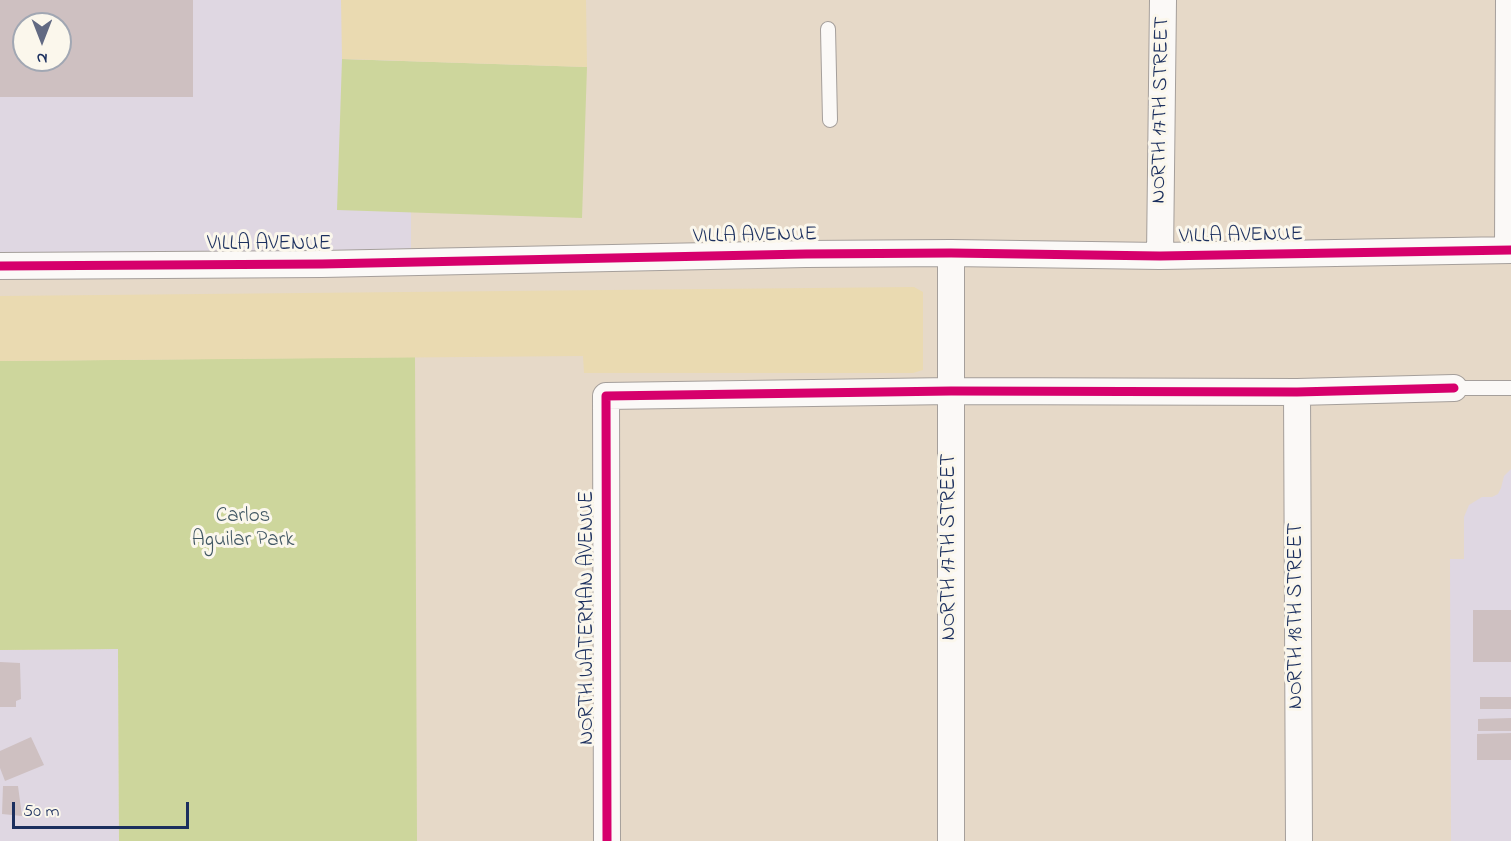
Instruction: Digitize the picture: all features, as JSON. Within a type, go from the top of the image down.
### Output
[{"type":"street","name":"NORTH 17TH STREET","points":[[1160,256],[1163,0]]},
{"type":"street","points":[[1509,0],[1509,250]]},
{"type":"street","name":"VILLA AVENUE","points":[[0,266],[322,264],[951,253],[1160,256],[1509,250]]},
{"type":"street","name":"NORTH 17TH STREET","points":[[951,253],[951,841]]},
{"type":"street","points":[[951,391],[1297,392],[1454,388]]},
{"type":"street","name":"NORTH WATERMAN AVENUE","points":[[607,841],[606,396],[951,391]]},
{"type":"street","name":"NORTH 18TH STREET","points":[[1297,392],[1299,841]]},
{"type":"lane","points":[[828,29],[830,120]]},
{"type":"lane","points":[[1454,388],[1511,388]]},
{"type":"shaded area","points":[[0,0],[411,0],[411,253],[0,259]]},
{"type":"shaded area","points":[[1511,469],[1511,841],[1451,841],[1450,559],[1464,559],[1464,517],[1469,505],[1482,497],[1492,497],[1498,494],[1504,476]]},
{"type":"shaded area","points":[[118,649],[119,841],[0,841],[0,650]]},
{"type":"green space","points":[[342,59],[587,67],[582,218],[337,210]]},
{"type":"green space","name":"Carlos Aguilar Park","points":[[415,357],[417,841],[119,841],[118,649],[0,650],[0,361]]},
{"type":"sand","points":[[341,0],[586,0],[587,67],[342,59]]},
{"type":"sand","points":[[914,287],[923,292],[923,370],[913,373],[584,373],[583,356],[0,361],[0,296]]},
{"type":"building","points":[[0,0],[193,0],[193,97],[0,97]]},
{"type":"building","points":[[1473,610],[1511,610],[1511,662],[1473,662]]},
{"type":"building","points":[[0,662],[20,663],[21,699],[16,701],[16,707],[0,707]]},
{"type":"building","points":[[1480,697],[1511,697],[1511,709],[1480,709]]},
{"type":"building","points":[[1511,718],[1511,731],[1478,731],[1478,719]]},
{"type":"building","points":[[1511,733],[1511,760],[1477,760],[1477,734]]},
{"type":"building","points":[[31,737],[44,765],[5,781],[0,768],[0,751]]},
{"type":"building","points":[[3,786],[18,786],[22,816],[2,814]]},
{"type":"cycle path","points":[[0,266],[322,264],[806,254],[951,253],[1160,256],[1511,250]]},
{"type":"cycle path","points":[[607,841],[606,396],[951,391],[1297,392],[1454,388]]}]
